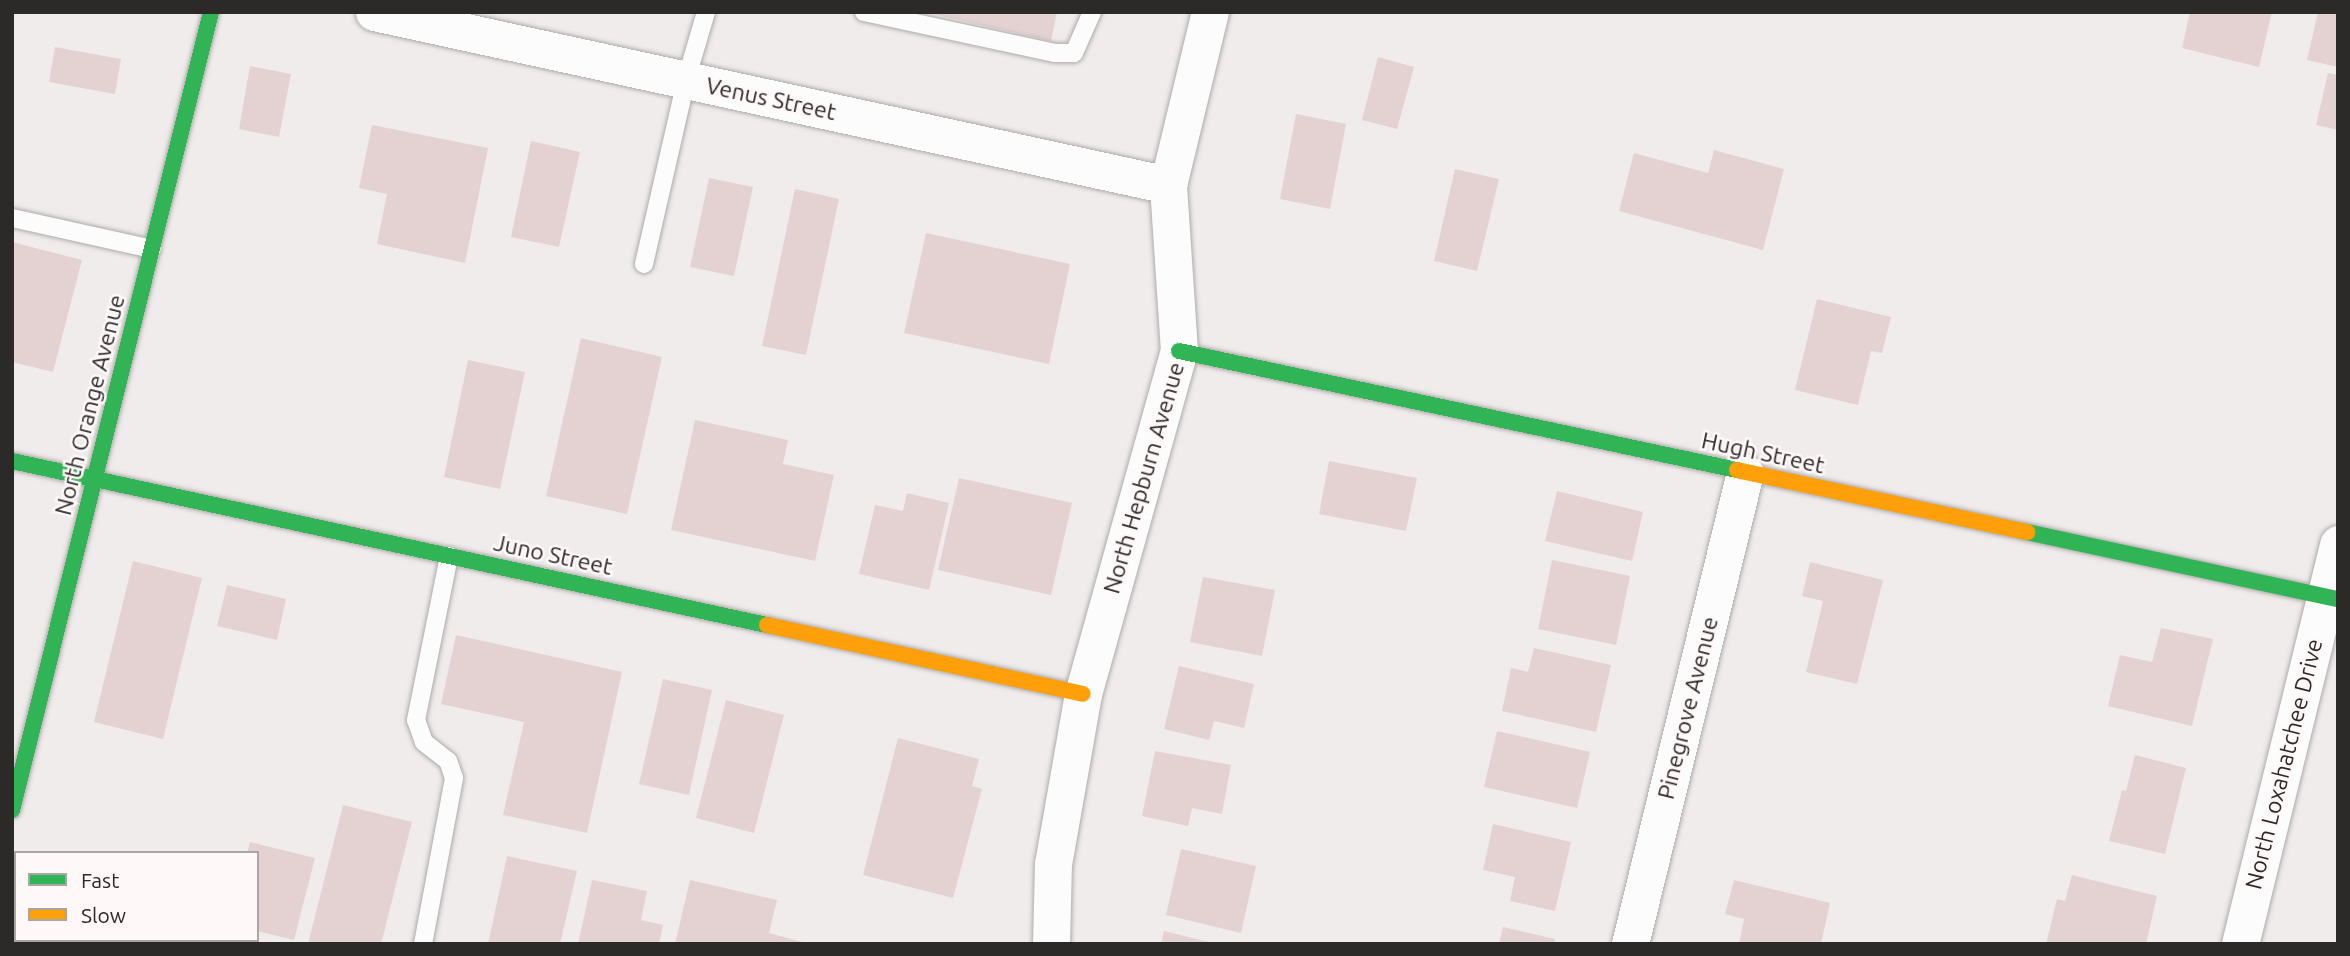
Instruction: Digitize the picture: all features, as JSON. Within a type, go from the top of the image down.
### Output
[{"type":"street","name":"North Orange Avenue","points":[[12,810],[211,12]]},
{"type":"street","name":"Venus Street","points":[[374,12],[1168,185]]},
{"type":"street","name":"North Hepburn Avenue","points":[[1051,944],[1053,864],[1083,694],[1179,351],[1168,185],[1210,12]]},
{"type":"street","name":"Hugh Street","points":[[1179,351],[2331,598]]},
{"type":"street","name":"Juno Street","points":[[12,461],[1083,694]]},
{"type":"street","name":"Pinegrove Avenue","points":[[1630,944],[1745,473]]},
{"type":"street","name":"North Loxahatchee Drive","points":[[2240,944],[2331,598],[2338,544]]},
{"type":"lane","points":[[644,264],[686,80],[706,12]]},
{"type":"lane","points":[[864,12],[1056,53],[1074,53],[1092,12]]},
{"type":"lane","points":[[12,218],[152,249]]},
{"type":"lane","points":[[424,944],[454,778],[448,761],[424,742],[416,720],[449,555]]},
{"type":"building","points":[[925,12],[1057,12],[1051,41]]},
{"type":"building","points":[[2190,12],[2272,12],[2259,67],[2182,48]]},
{"type":"building","points":[[2318,12],[2338,12],[2338,67],[2307,60]]},
{"type":"building","points":[[55,47],[121,59],[115,94],[49,82]]},
{"type":"building","points":[[1378,57],[1414,67],[1397,129],[1362,120]]},
{"type":"building","points":[[250,66],[291,74],[279,137],[239,129]]},
{"type":"building","points":[[2328,73],[2338,75],[2338,130],[2316,125]]},
{"type":"building","points":[[1296,114],[1346,124],[1330,209],[1280,199]]},
{"type":"building","points":[[372,125],[488,148],[465,263],[377,244],[387,194],[359,188]]},
{"type":"building","points":[[531,141],[580,152],[559,247],[511,237]]},
{"type":"building","points":[[1714,150],[1784,169],[1763,250],[1619,211],[1634,153],[1708,173]]},
{"type":"building","points":[[1455,169],[1499,179],[1477,271],[1434,261]]},
{"type":"building","points":[[709,178],[753,187],[734,276],[690,267]]},
{"type":"building","points":[[795,189],[839,199],[806,355],[762,346]]},
{"type":"building","points":[[926,233],[1070,264],[1049,364],[904,333]]},
{"type":"building","points":[[12,242],[82,260],[53,372],[12,362]]},
{"type":"building","points":[[1817,299],[1891,317],[1882,353],[1871,351],[1858,405],[1795,390]]},
{"type":"building","points":[[581,338],[662,357],[627,514],[546,496]]},
{"type":"building","points":[[468,360],[525,372],[500,489],[444,477]]},
{"type":"building","points":[[695,420],[788,440],[783,464],[834,475],[815,561],[671,530]]},
{"type":"building","points":[[1329,461],[1417,478],[1406,531],[1319,514]]},
{"type":"building","points":[[959,478],[1072,503],[1051,595],[938,570]]},
{"type":"building","points":[[1557,491],[1643,512],[1632,561],[1545,541]]},
{"type":"building","points":[[907,493],[949,503],[929,590],[859,574],[875,505],[903,511]]},
{"type":"building","points":[[1552,560],[1630,576],[1616,645],[1538,629]]},
{"type":"building","points":[[133,561],[202,578],[163,739],[94,722]]},
{"type":"building","points":[[1810,562],[1883,580],[1857,684],[1806,672],[1823,601],[1802,596]]},
{"type":"building","points":[[1203,577],[1275,590],[1262,656],[1190,642]]},
{"type":"building","points":[[227,585],[286,599],[277,640],[217,626]]},
{"type":"building","points":[[2161,628],[2213,639],[2192,726],[2108,706],[2120,655],[2152,662]]},
{"type":"building","points":[[456,635],[622,672],[587,833],[503,815],[524,722],[441,704]]},
{"type":"building","points":[[1534,648],[1611,665],[1596,732],[1502,711],[1511,668],[1528,672]]},
{"type":"building","points":[[1179,666],[1254,684],[1244,728],[1214,721],[1209,740],[1164,729]]},
{"type":"building","points":[[663,679],[712,690],[689,795],[639,784]]},
{"type":"building","points":[[726,700],[784,715],[754,833],[696,818]]},
{"type":"building","points":[[1497,731],[1590,752],[1577,808],[1484,787]]},
{"type":"building","points":[[898,738],[979,759],[972,786],[982,789],[953,898],[863,875]]},
{"type":"building","points":[[1155,751],[1231,765],[1222,814],[1192,808],[1188,826],[1142,816]]},
{"type":"building","points":[[2135,755],[2186,768],[2165,854],[2109,841],[2122,790],[2126,791]]},
{"type":"building","points":[[343,805],[412,822],[381,944],[308,944]]},
{"type":"building","points":[[1493,824],[1571,842],[1555,911],[1510,901],[1515,877],[1483,870]]},
{"type":"building","points":[[250,842],[315,858],[294,940],[259,931],[259,851],[248,851]]},
{"type":"building","points":[[1181,849],[1256,866],[1241,933],[1166,915]]},
{"type":"building","points":[[507,856],[577,871],[560,944],[488,944]]},
{"type":"building","points":[[2072,875],[2157,896],[2146,944],[2046,944],[2057,899],[2065,901]]},
{"type":"building","points":[[592,880],[647,891],[641,920],[663,925],[659,944],[578,944]]},
{"type":"building","points":[[690,880],[777,900],[769,933],[810,944],[675,944]]},
{"type":"building","points":[[1734,880],[1830,903],[1821,944],[1739,944],[1744,919],[1725,914]]},
{"type":"building","points":[[1503,927],[1555,939],[1554,944],[1499,944]]},
{"type":"building","points":[[1164,931],[1213,943],[1213,944],[1161,944]]},
{"type":"traffic: fast","points":[[12,810],[211,12]]},
{"type":"traffic: fast","points":[[1179,351],[1737,470]]},
{"type":"traffic: fast","points":[[12,461],[767,625]]},
{"type":"traffic: fast","points":[[2027,532],[2338,599]]},
{"type":"traffic: slow","points":[[1737,470],[2027,532]]},
{"type":"traffic: slow","points":[[767,625],[1083,694]]}]
